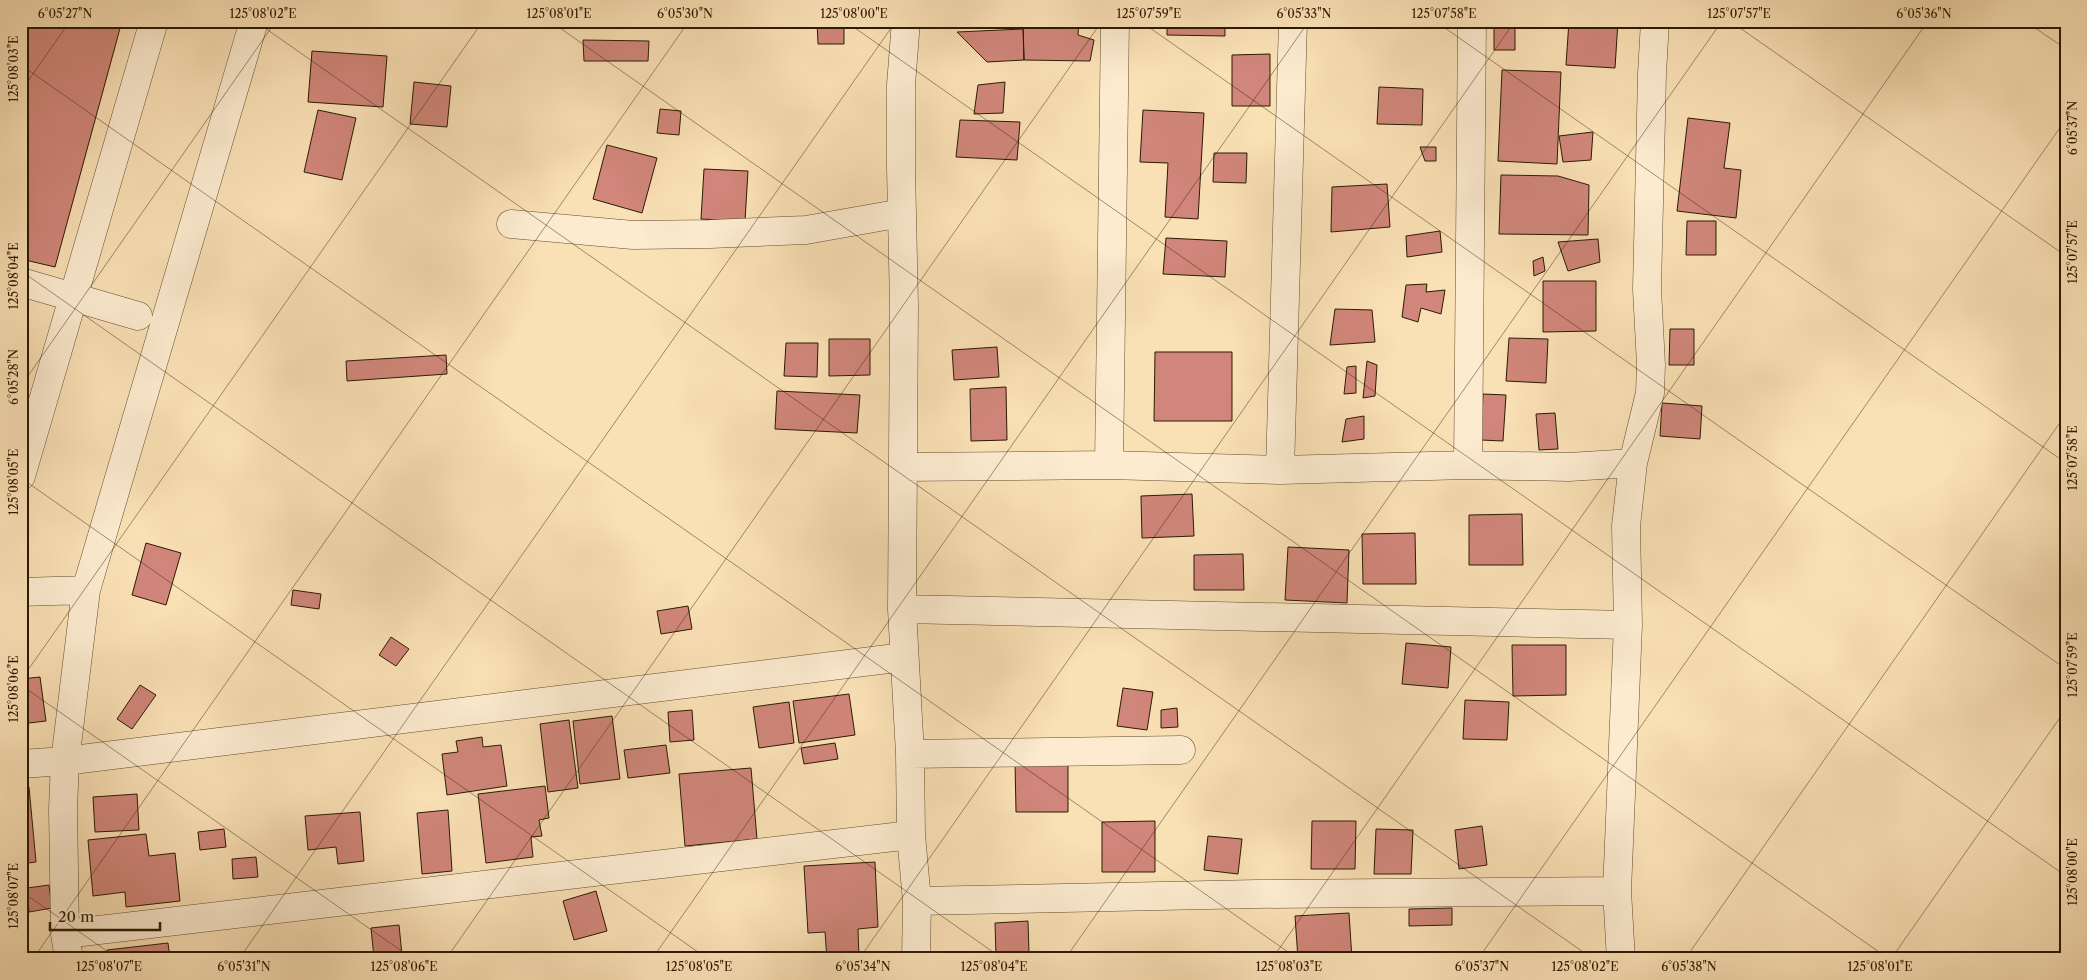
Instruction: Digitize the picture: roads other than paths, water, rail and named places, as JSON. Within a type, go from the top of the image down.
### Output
[{"type":"street","points":[[21,476],[154,21]]},
{"type":"street","points":[[254,21],[86,590],[65,761],[62,810],[67,946],[911,835]]},
{"type":"street","points":[[906,21],[901,85],[904,306],[902,608],[910,754],[911,835],[916,901],[916,959]]},
{"type":"street","points":[[1109,465],[1114,21]]},
{"type":"street","points":[[1280,470],[1293,21]]},
{"type":"street","points":[[1468,465],[1472,21]]},
{"type":"street","points":[[1621,959],[1617,891],[1628,625],[1626,526],[1633,463],[1650,393],[1651,364],[1646,289],[1655,21]]},
{"type":"street","points":[[511,224],[633,235],[719,233],[806,230],[902,213]]},
{"type":"street","points":[[21,282],[138,316]]},
{"type":"street","points":[[903,467],[1109,465],[1280,470],[1468,465],[1568,468],[1633,463]]},
{"type":"street","points":[[21,592],[86,590]]},
{"type":"street","points":[[902,608],[1628,625]]},
{"type":"street","points":[[21,764],[65,761],[904,657]]},
{"type":"street","points":[[910,754],[1181,750]]},
{"type":"street","points":[[916,901],[1247,894],[1617,891]]}]
